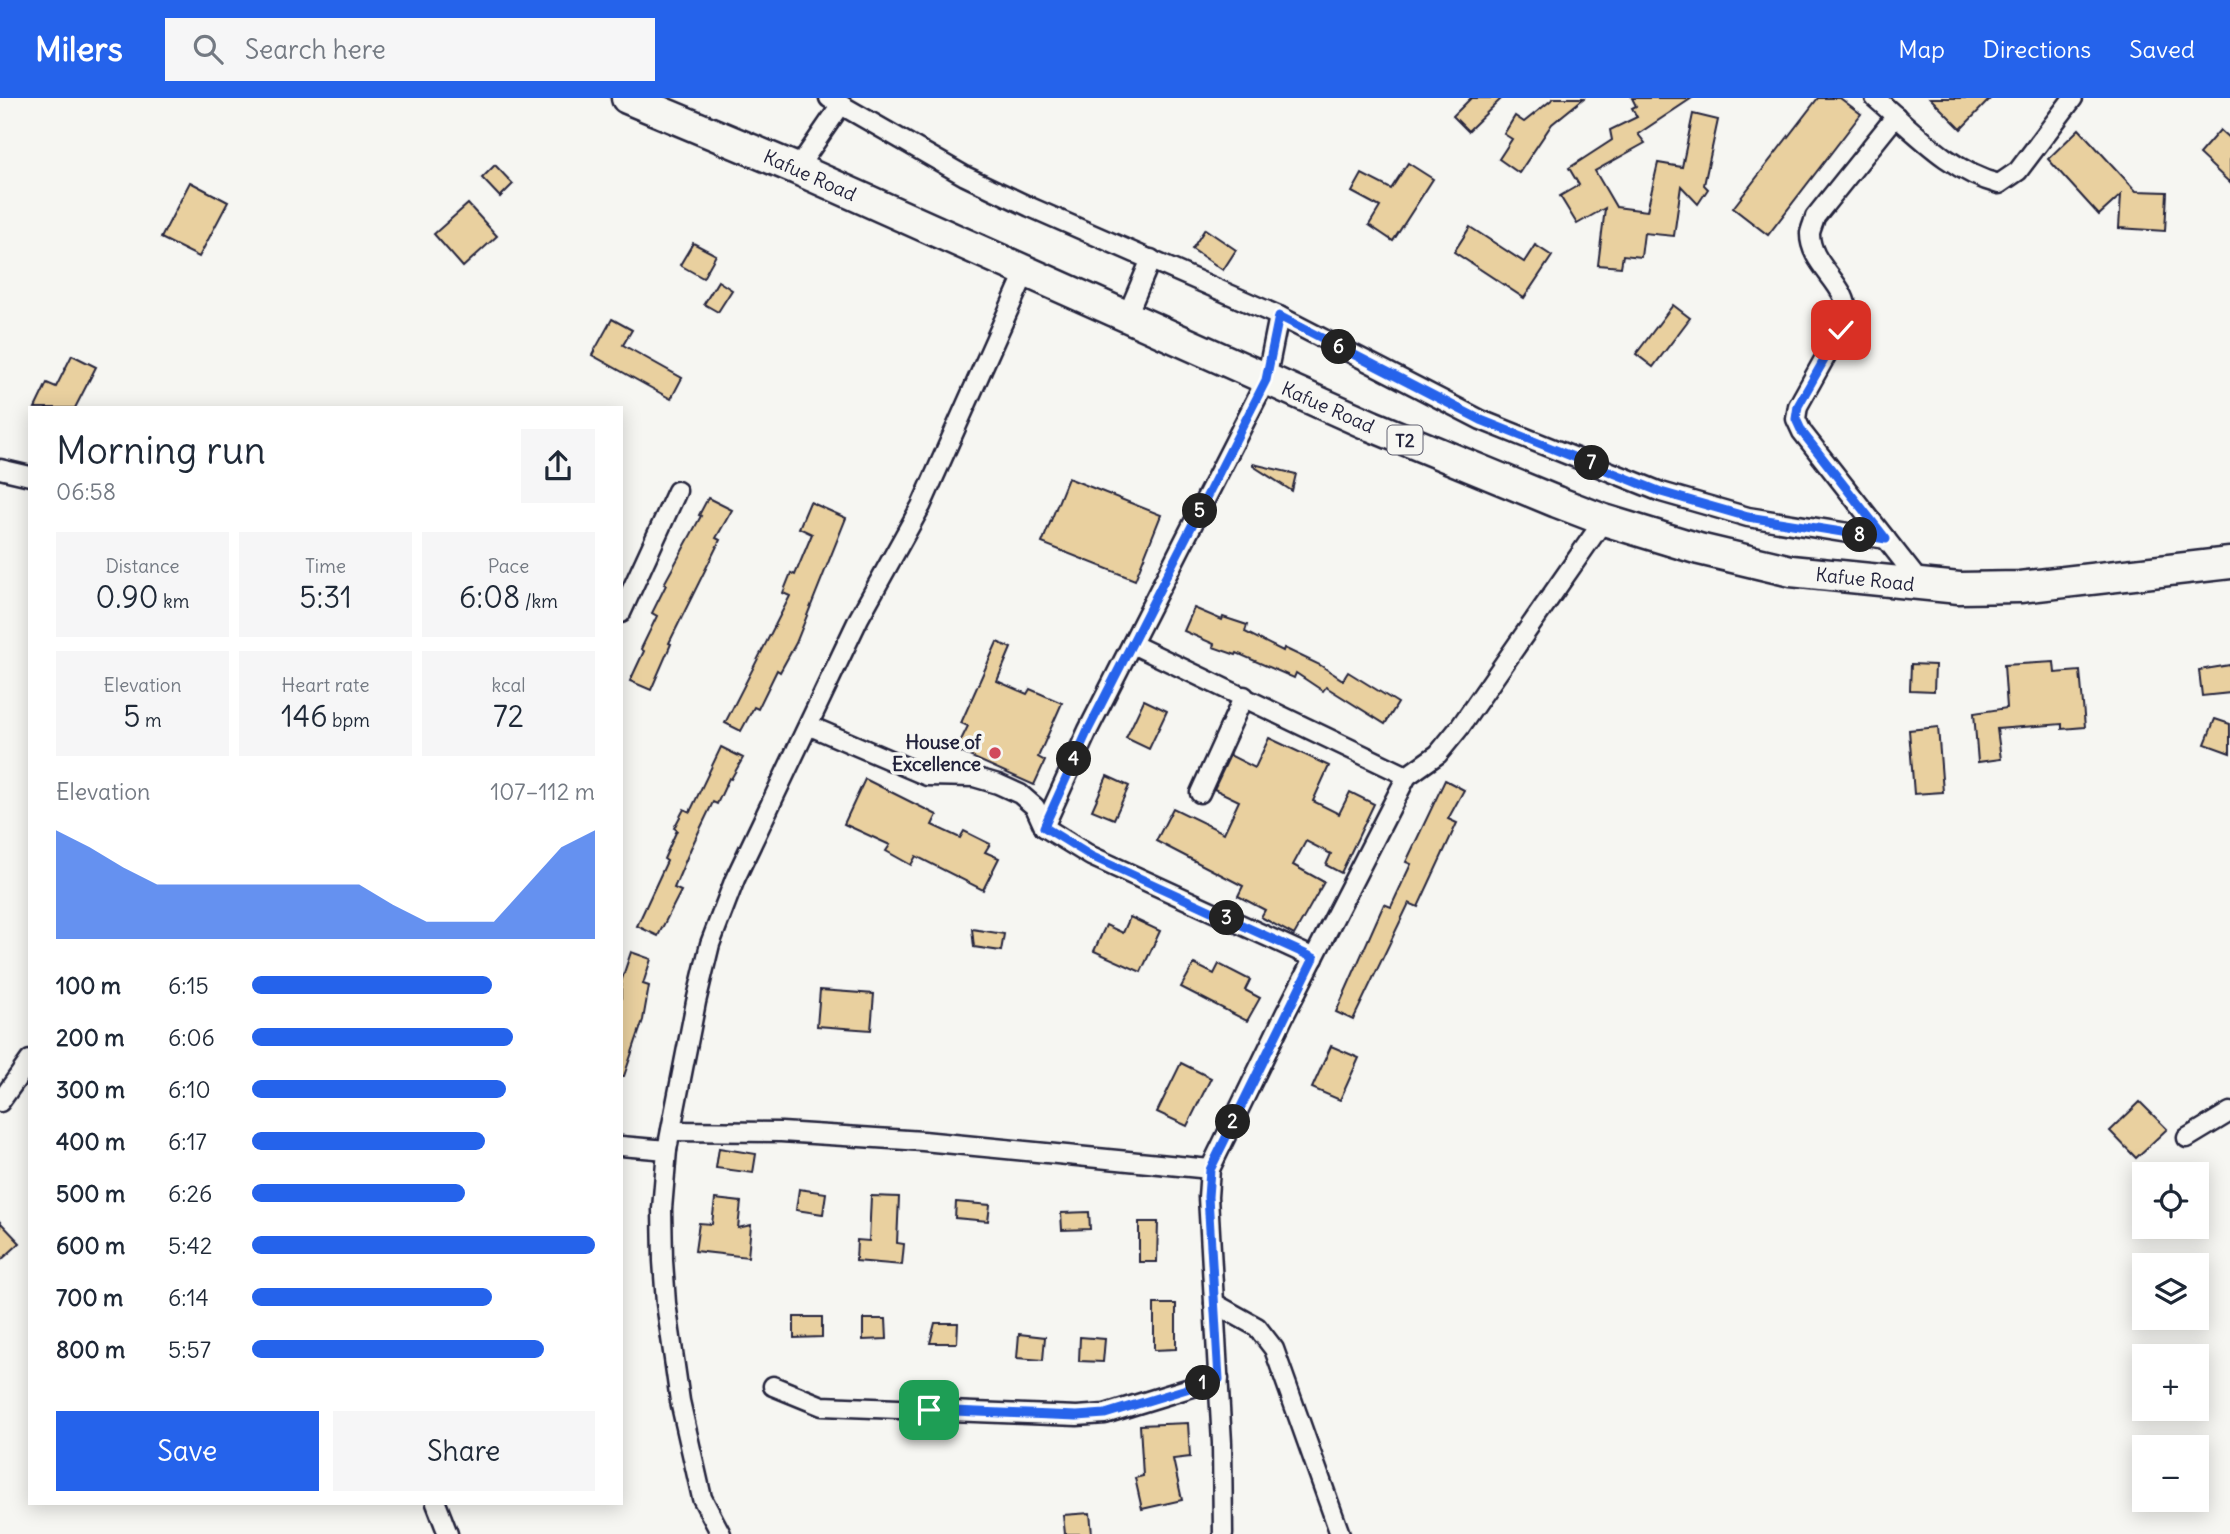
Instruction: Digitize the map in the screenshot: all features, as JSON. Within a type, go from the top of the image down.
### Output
[{"type":"highway","name":"Kafue Road","points":[[627,98],[797,169],[1372,426],[1605,520],[1761,566],[1959,588],[2020,587],[2230,563]]},
{"type":"street","points":[[1875,98],[1953,164],[1979,179],[1999,184],[2018,171],[2073,98]]},
{"type":"street","points":[[797,169],[835,101],[965,176],[1279,316],[1481,420],[1661,492],[1748,517],[1886,539]]},
{"type":"street","points":[[1896,116],[1815,217],[1810,233],[1813,248],[1849,307],[1847,318],[1798,406],[1796,419],[1802,432],[1922,585]]},
{"type":"street","points":[[1126,318],[1151,259]]},
{"type":"street","points":[[721,1534],[702,1498],[680,1401],[663,1261],[662,1209],[667,1150],[696,1002],[721,912],[859,618],[921,506],[1025,273]]},
{"type":"street","points":[[1044,827],[1088,730],[1266,380],[1279,316]]},
{"type":"street","points":[[0,469],[28,476]]},
{"type":"street","points":[[623,609],[677,491]]},
{"type":"street","points":[[1223,1534],[1219,1379],[1208,1197],[1210,1170],[1314,958],[1408,776],[1438,754],[1460,727],[1605,520]]},
{"type":"street","points":[[1132,644],[1408,776]]},
{"type":"street","points":[[1200,793],[1244,696]]},
{"type":"street","points":[[810,726],[927,776],[974,777],[1020,794],[1035,807],[1044,827],[1091,856],[1314,958]]},
{"type":"street","points":[[0,1102],[5,1083],[28,1062]]},
{"type":"street","points":[[2187,1138],[2230,1112]]},
{"type":"street","points":[[671,1131],[781,1132],[923,1141],[1210,1170]]},
{"type":"street","points":[[623,1146],[667,1150]]},
{"type":"street","points":[[1214,1303],[1257,1327],[1274,1349],[1339,1534]]},
{"type":"street","points":[[773,1386],[822,1406],[1077,1416],[1105,1414],[1219,1379]]},
{"type":"street","points":[[437,1505],[448,1534]]},
{"type":"building","points":[[1471,98],[1502,98],[1468,131],[1453,116]]},
{"type":"building","points":[[1554,98],[1584,98],[1552,124],[1519,173],[1499,159],[1512,139],[1504,134],[1515,116],[1524,122]]},
{"type":"building","points":[[1632,98],[1692,98],[1638,134],[1645,143],[1595,171],[1616,207],[1647,211],[1658,163],[1682,167],[1693,114],[1718,120],[1704,185],[1708,189],[1698,204],[1681,186],[1674,236],[1644,233],[1641,257],[1623,255],[1621,267],[1598,265],[1605,208],[1577,224],[1560,196],[1579,185],[1569,168],[1612,140],[1610,130],[1637,117],[1632,108],[1636,106]]},
{"type":"building","points":[[1818,98],[1840,98],[1861,114],[1768,235],[1733,208]]},
{"type":"building","points":[[1930,98],[1991,98],[1961,129]]},
{"type":"building","points":[[2079,129],[2136,191],[2167,192],[2165,231],[2119,228],[2121,195],[2099,215],[2048,159]]},
{"type":"building","points":[[2220,130],[2230,139],[2230,183],[2199,154]]},
{"type":"building","points":[[1408,163],[1433,179],[1393,241],[1369,225],[1380,207],[1352,192],[1362,174],[1391,189]]},
{"type":"building","points":[[495,165],[513,184],[500,197],[482,178]]},
{"type":"building","points":[[190,182],[228,202],[199,257],[161,238]]},
{"type":"building","points":[[468,204],[497,236],[463,267],[434,234]]},
{"type":"building","points":[[1470,227],[1524,262],[1535,245],[1552,256],[1524,298],[1454,252]]},
{"type":"building","points":[[1205,229],[1236,250],[1223,270],[1192,249]]},
{"type":"building","points":[[693,243],[716,255],[703,278],[680,265]]},
{"type":"building","points":[[718,281],[732,290],[718,312],[704,304]]},
{"type":"building","points":[[1673,305],[1690,318],[1653,367],[1636,354]]},
{"type":"building","points":[[612,319],[632,330],[623,345],[682,378],[671,399],[592,355]]},
{"type":"building","points":[[72,355],[96,367],[76,406],[36,406],[47,383],[56,387]]},
{"type":"building","points":[[1253,466],[1296,474],[1292,491]]},
{"type":"building","points":[[1068,478],[1161,515],[1135,580],[1042,543]]},
{"type":"building","points":[[708,498],[732,510],[716,538],[720,540],[669,643],[671,644],[651,690],[630,681],[644,651],[641,649],[657,616],[652,613],[666,585],[664,584]]},
{"type":"building","points":[[810,502],[846,518],[796,643],[780,672],[777,670],[758,709],[754,707],[741,731],[725,723],[790,596],[783,593],[791,573],[795,575],[812,534],[799,528]]},
{"type":"building","points":[[1194,608],[1222,620],[1223,617],[1247,625],[1245,632],[1320,665],[1343,680],[1348,672],[1398,703],[1385,724],[1326,687],[1323,691],[1296,673],[1294,678],[1237,653],[1236,655],[1213,647],[1214,644],[1184,631]]},
{"type":"building","points":[[997,642],[1011,648],[997,681],[1027,694],[1030,689],[1062,703],[1038,757],[1045,761],[1034,785],[956,750],[968,726],[961,723]]},
{"type":"building","points":[[2054,662],[2055,673],[2080,671],[2085,727],[2062,729],[2062,724],[1997,729],[2001,759],[1978,762],[1974,713],[2007,708],[2004,665]]},
{"type":"building","points":[[1911,664],[1935,665],[1934,691],[1910,690]]},
{"type":"building","points":[[2230,665],[2230,693],[2202,696],[2199,670]]},
{"type":"building","points":[[1144,700],[1167,711],[1149,749],[1126,738]]},
{"type":"building","points":[[2215,719],[2230,724],[2230,753],[2205,744]]},
{"type":"building","points":[[1938,727],[1943,792],[1914,794],[1909,730]]},
{"type":"building","points":[[1269,738],[1329,766],[1313,801],[1339,814],[1350,792],[1374,804],[1341,873],[1326,865],[1331,854],[1306,841],[1293,865],[1324,882],[1294,935],[1261,917],[1265,910],[1238,896],[1243,886],[1156,841],[1173,808],[1224,833],[1239,801],[1214,789],[1230,755],[1255,768]]},
{"type":"building","points":[[721,747],[743,758],[731,779],[729,778],[717,804],[713,802],[691,848],[674,888],[681,891],[658,936],[637,926],[667,861],[664,859],[677,830],[674,828],[684,809],[690,812]]},
{"type":"building","points":[[1107,776],[1129,786],[1114,819],[1092,810]]},
{"type":"building","points":[[865,779],[937,815],[932,825],[960,838],[964,831],[990,844],[985,852],[999,858],[983,890],[916,856],[911,865],[886,851],[890,845],[844,824]]},
{"type":"building","points":[[1445,780],[1464,790],[1448,819],[1457,823],[1418,907],[1409,903],[1353,1020],[1336,1012],[1384,904],[1391,907],[1411,864],[1406,862]]},
{"type":"building","points":[[1130,917],[1160,931],[1141,972],[1094,951],[1106,925],[1123,933]]},
{"type":"building","points":[[972,929],[1004,934],[1001,951],[974,947]]},
{"type":"building","points":[[631,952],[651,959],[643,984],[649,986],[643,1020],[624,1076],[623,1076],[623,976]]},
{"type":"building","points":[[1194,964],[1214,974],[1219,964],[1250,980],[1245,990],[1260,998],[1247,1021],[1181,987]]},
{"type":"building","points":[[820,990],[874,994],[871,1030],[817,1026]]},
{"type":"building","points":[[1331,1046],[1359,1058],[1340,1100],[1312,1088]]},
{"type":"building","points":[[1181,1063],[1211,1078],[1187,1126],[1157,1112]]},
{"type":"building","points":[[2140,1102],[2167,1129],[2136,1158],[2110,1131]]},
{"type":"building","points":[[719,1148],[756,1154],[753,1173],[716,1168]]},
{"type":"building","points":[[799,1189],[826,1193],[823,1214],[796,1210]]},
{"type":"building","points":[[871,1196],[899,1197],[897,1243],[904,1244],[902,1265],[856,1261],[857,1240],[869,1241]]},
{"type":"building","points":[[715,1199],[741,1202],[738,1228],[751,1225],[748,1257],[695,1251],[699,1223],[712,1224]]},
{"type":"building","points":[[956,1202],[990,1205],[988,1221],[955,1218]]},
{"type":"building","points":[[1089,1212],[1090,1229],[1062,1230],[1061,1213]]},
{"type":"building","points":[[0,1222],[20,1243],[0,1261]]},
{"type":"building","points":[[1139,1222],[1158,1222],[1157,1262],[1139,1262]]},
{"type":"building","points":[[1154,1304],[1176,1304],[1176,1349],[1154,1350]]},
{"type":"building","points":[[794,1317],[822,1317],[822,1337],[794,1338]]},
{"type":"building","points":[[863,1319],[886,1319],[887,1339],[863,1340]]},
{"type":"building","points":[[935,1323],[958,1323],[957,1343],[930,1343]]},
{"type":"building","points":[[1019,1334],[1045,1337],[1043,1360],[1017,1358]]},
{"type":"building","points":[[1080,1337],[1105,1339],[1103,1362],[1079,1361]]},
{"type":"building","points":[[1188,1423],[1190,1457],[1173,1459],[1182,1500],[1142,1509],[1135,1478],[1143,1476],[1140,1425]]},
{"type":"building","points":[[1090,1513],[1092,1534],[1065,1534],[1063,1515]]},
{"type":"place","name":"House of Excellence","points":[[995,753]]},
{"type":"route","points":[[929,1410],[1077,1416],[1105,1414],[1219,1379],[1208,1197],[1210,1170],[1314,958],[1091,856],[1044,827],[1088,730],[1266,380],[1279,316],[1481,420],[1661,492],[1748,517],[1886,539],[1802,432],[1796,419],[1798,406],[1841,330]]}]
